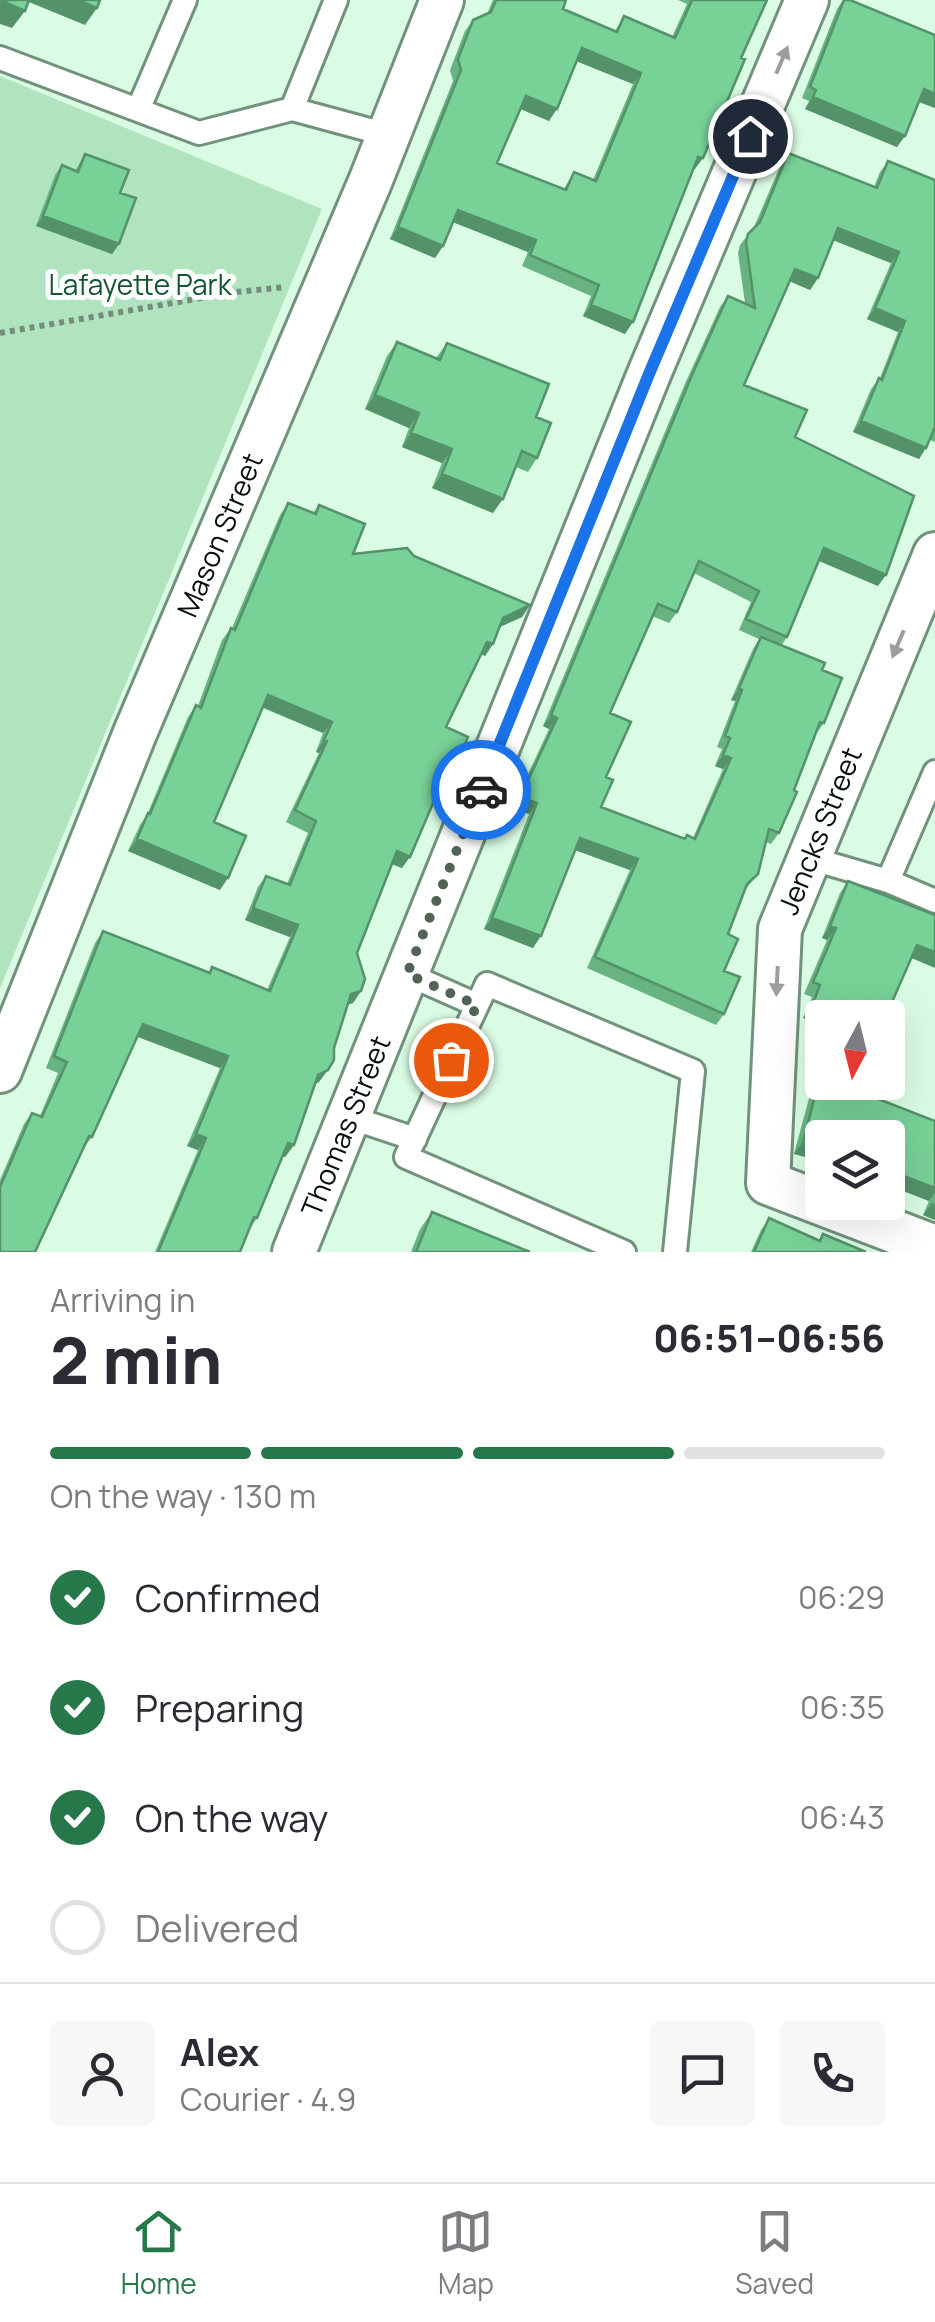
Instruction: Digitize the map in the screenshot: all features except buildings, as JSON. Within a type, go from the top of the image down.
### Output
[{"type":"street","name":"Mason Street","points":[[0,1070],[135,733],[442,0]]},
{"type":"street","name":"Thomas Street","points":[[294,1252],[642,392],[807,0]]},
{"type":"street","name":"Jencks Street","points":[[935,554],[780,930],[768,1182],[935,1247]]},
{"type":"lane","points":[[138,110],[186,0]]},
{"type":"lane","points":[[292,109],[336,0]]},
{"type":"lane","points":[[0,58],[199,133],[292,109],[388,135]]},
{"type":"lane","points":[[888,881],[935,772]]},
{"type":"lane","points":[[809,858],[888,881],[935,901]]},
{"type":"lane","points":[[407,974],[477,1005]]},
{"type":"lane","points":[[624,1252],[406,1156],[487,984],[693,1072],[676,1252]]},
{"type":"lane","points":[[349,1117],[414,1138]]},
{"type":"path","points":[[0,333],[236,292]]},
{"type":"green space","name":"Lafayette Park","points":[[0,76],[322,209],[0,988]]},
{"type":"way so far","points":[[451,1060],[477,1005],[407,974],[481,790]]},
{"type":"route","points":[[481,790],[750,136]]}]
